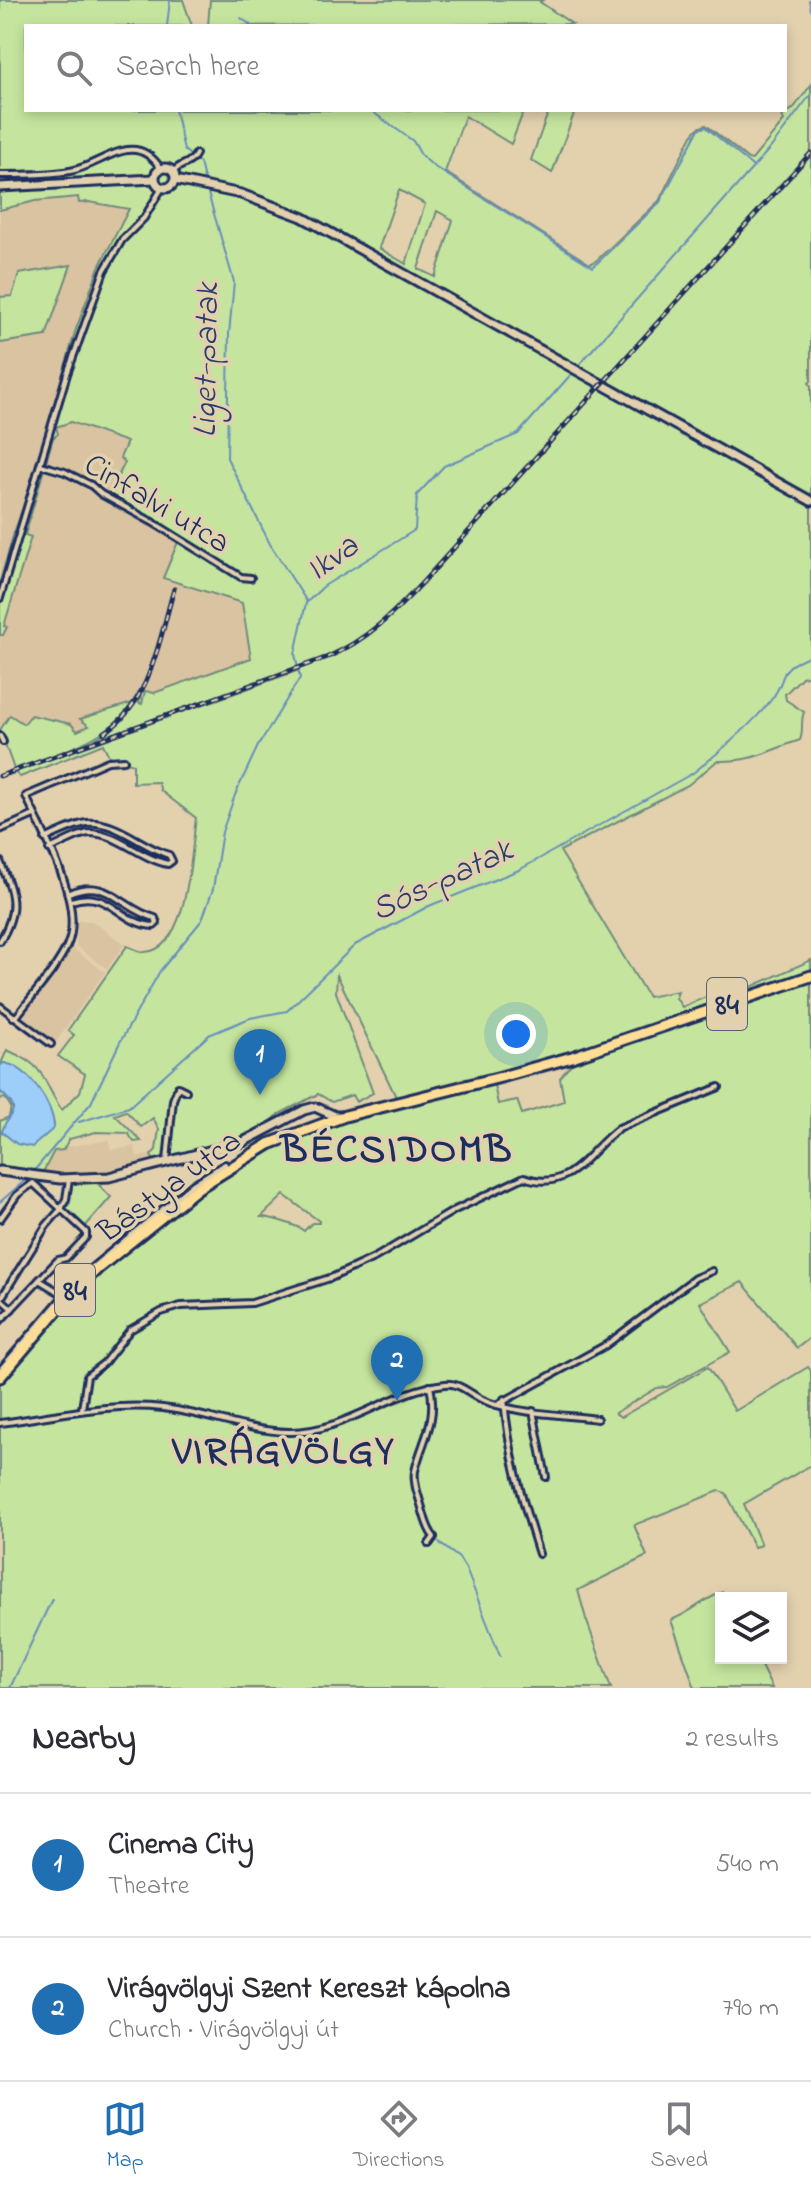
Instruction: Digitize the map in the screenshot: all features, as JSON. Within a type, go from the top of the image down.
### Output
[{"type":"main road","points":[[154,179],[161,169],[166,168],[174,176],[255,198],[302,217],[811,501]]},
{"type":"main road","points":[[154,179],[162,188],[170,187],[174,176]]},
{"type":"main road","points":[[0,187],[154,179]]},
{"type":"main road","name":"84","points":[[325,1115],[345,1116],[532,1069],[811,976]]},
{"type":"main road","points":[[0,1171],[22,1174],[34,1180],[109,1177],[249,1140],[312,1108],[317,1107],[325,1115]]},
{"type":"main road","name":"Bástya utca","points":[[0,1377],[90,1276],[166,1213],[238,1161],[278,1139],[316,1125],[325,1115]]},
{"type":"street","points":[[0,175],[69,172],[112,153],[130,149],[146,154],[161,169]]},
{"type":"street","points":[[174,176],[195,156]]},
{"type":"street","points":[[0,598],[67,374],[104,271],[122,240],[144,218],[162,188]]},
{"type":"street","name":"Cinfalvi utca","points":[[41,465],[65,472],[91,485],[101,494],[241,577],[251,578]]},
{"type":"street","points":[[0,736],[3,742]]},
{"type":"street","points":[[13,1017],[17,1016],[66,948],[72,924],[71,901],[26,796],[108,761],[124,760]]},
{"type":"street","points":[[0,830],[34,815]]},
{"type":"street","points":[[45,839],[80,825],[97,824],[127,834],[169,855],[172,861],[168,864],[157,862],[115,841],[90,833],[49,849]]},
{"type":"street","points":[[0,861],[14,900],[11,920],[0,941]]},
{"type":"street","points":[[68,893],[84,887],[102,889],[138,912],[155,918],[157,923],[154,926],[142,925],[95,898],[71,901]]},
{"type":"street","points":[[0,1006],[51,1044]]},
{"type":"street","points":[[167,1161],[176,1091],[178,1087],[186,1091]]},
{"type":"street","points":[[82,1409],[87,1376],[104,1363],[130,1330],[161,1312],[208,1304],[252,1303],[333,1277],[376,1257],[455,1210],[524,1177],[543,1180],[570,1174],[619,1128],[719,1087]]},
{"type":"street","points":[[169,1148],[174,1155],[184,1156]]},
{"type":"street","points":[[0,1370],[62,1294],[159,1211],[225,1164]]},
{"type":"street","points":[[12,1309],[0,1300],[46,1226],[61,1209],[69,1179]]},
{"type":"street","points":[[0,1219],[17,1195],[34,1180],[86,1232],[86,1237],[66,1258],[58,1260],[0,1321]]},
{"type":"street","points":[[497,1405],[606,1345],[695,1278],[712,1271]]},
{"type":"street","points":[[39,1280],[62,1294]]},
{"type":"street","points":[[0,1423],[82,1409],[164,1408],[240,1426],[296,1432],[353,1417],[400,1395],[430,1386],[456,1385],[497,1405],[597,1419]]},
{"type":"street","points":[[429,1544],[434,1537],[422,1507],[415,1473],[430,1432],[433,1396],[430,1386]]},
{"type":"street","points":[[504,1399],[521,1496],[539,1554]]},
{"type":"street","points":[[533,1411],[546,1477]]},
{"type":"shaded area","points":[[78,197],[79,203],[129,209],[99,267],[0,581],[0,210],[35,200]]},
{"type":"shaded area","points":[[61,411],[130,435],[120,458],[125,463],[125,509],[179,542],[163,578],[242,603],[251,658],[154,693],[145,691],[150,673],[146,672],[135,702],[81,719],[89,726],[77,731],[24,725],[11,715],[0,730],[0,635],[6,627],[31,538],[25,535]]},
{"type":"shaded area","points":[[295,667],[297,671],[0,777],[0,774]]},
{"type":"shaded area","points":[[79,920],[92,921],[125,944],[107,969],[76,946]]},
{"type":"shaded area","points":[[72,948],[105,972],[56,1042],[23,1018]]},
{"type":"shaded area","points":[[109,1140],[111,1150],[135,1146],[137,1156],[151,1155],[154,1163],[108,1174],[42,1174],[46,1162],[55,1151]]},
{"type":"green space","points":[[0,0],[183,0],[191,24],[24,24],[24,112],[523,112],[511,144],[465,116],[445,172],[590,264],[659,201],[698,128],[706,125],[752,160],[784,121],[782,115],[793,109],[811,85],[811,675],[802,677],[785,694],[786,700],[804,712],[800,740],[750,758],[717,761],[688,785],[560,851],[648,997],[678,991],[676,998],[682,1007],[730,987],[740,992],[811,960],[811,973],[561,1058],[397,1099],[337,975],[336,992],[373,1093],[356,1102],[352,1095],[332,1102],[318,1094],[279,1114],[260,1131],[241,1139],[154,1161],[151,1155],[156,1150],[159,1129],[153,1118],[141,1127],[126,1111],[115,1115],[141,1141],[134,1142],[128,1133],[96,1132],[69,1139],[63,1150],[54,1151],[42,1174],[0,1166],[0,1121],[9,1117],[11,1107],[5,1098],[0,1099],[0,1091],[13,1108],[13,1112],[2,1132],[54,1125],[43,1097],[30,1080],[14,1067],[5,1063],[0,1066],[7,1050],[36,1067],[62,1110],[80,1092],[85,1074],[58,1056],[74,1035],[68,1030],[127,946],[145,952],[160,947],[171,935],[185,896],[196,818],[161,791],[158,782],[133,783],[133,764],[109,756],[103,744],[20,777],[16,773],[0,777],[297,671],[295,667],[89,743],[122,721],[141,697],[139,703],[142,704],[145,691],[154,693],[251,658],[242,603],[163,578],[178,542],[106,498],[125,463],[120,458],[127,442],[71,422],[56,427],[58,434],[53,438],[25,535],[31,537],[4,626],[7,627],[0,635],[0,581],[14,533],[36,469],[75,332],[99,267],[129,209],[79,203],[78,197],[35,201],[0,210]],"holes":[[[399,190],[425,204],[406,264],[379,248]],[[437,211],[453,220],[435,277],[418,269]]]},
{"type":"green space","points":[[210,0],[543,0],[540,2],[572,24],[208,24]]},
{"type":"green space","points":[[548,112],[575,112],[552,173],[531,160]]},
{"type":"green space","points":[[71,265],[46,336],[0,343],[0,297],[12,296],[19,274]]},
{"type":"green space","points":[[135,702],[110,727],[95,736],[14,769],[6,747],[0,744],[0,730],[10,715],[24,724],[31,715],[71,724],[77,731],[89,726],[80,719]]},
{"type":"green space","points":[[811,980],[811,1337],[797,1348],[742,1282],[700,1303],[730,1352],[667,1387],[657,1388],[615,1413],[621,1417],[708,1367],[735,1411],[808,1367],[811,1371],[811,1465],[744,1504],[761,1545],[754,1547],[726,1493],[719,1491],[634,1525],[647,1556],[578,1590],[611,1688],[0,1688],[0,1380],[78,1289],[199,1189],[264,1148],[370,1112],[371,1115],[478,1085],[494,1085],[498,1104],[517,1100],[522,1114],[564,1101],[560,1078],[572,1063],[584,1056]],"holes":[[[284,1195],[319,1221],[304,1231],[261,1217]]]},
{"type":"green space","points":[[72,1182],[96,1182],[111,1197],[84,1228],[64,1209],[70,1203]]},
{"type":"green space","points":[[715,1596],[715,1664],[760,1664],[772,1688],[695,1688],[671,1620]]},
{"type":"water","points":[[3,1063],[12,1065],[30,1078],[44,1097],[53,1118],[54,1128],[32,1147],[17,1144],[2,1132],[13,1112],[12,1104],[0,1091],[0,1066]]},
{"type":"waterway","name":"Liget-patak","points":[[167,24],[170,0]]},
{"type":"waterway","points":[[809,0],[811,10]]},
{"type":"waterway","points":[[241,18],[249,24]]},
{"type":"waterway","name":"Ikva","points":[[578,366],[772,146],[811,94]]},
{"type":"waterway","name":"Liget-patak","points":[[175,112],[184,150],[200,163],[205,183]]},
{"type":"waterway","points":[[373,112],[413,141],[421,155],[433,166],[593,267],[660,202],[699,129],[706,127],[752,166]]},
{"type":"waterway","name":"Liget-patak","points":[[207,190],[234,282],[229,334],[227,458],[270,544],[307,602]]},
{"type":"waterway","name":"Ikva","points":[[33,1172],[91,1103],[119,1044],[160,971],[202,920],[213,889],[222,832],[235,795],[258,746],[300,678],[295,654],[306,603],[324,586],[415,530],[417,495],[444,466],[518,434],[574,371]]},
{"type":"waterway","name":"Sós-patak","points":[[79,1122],[129,1107],[209,1035],[250,1018],[287,1011],[355,945],[429,906],[519,870],[693,773],[763,709],[777,692],[787,669],[811,655]]},
{"type":"waterway","name":"Ikva","points":[[0,1202],[29,1177]]},
{"type":"waterway","points":[[438,1542],[459,1558],[466,1569],[500,1656]]},
{"type":"waterway","points":[[10,1688],[52,1599]]},
{"type":"railway","points":[[0,776],[328,657],[368,634],[423,582],[811,153]]},
{"type":"railway","points":[[104,733],[120,720],[143,688],[158,649],[174,589]]},
{"type":"place","name":"Cinema City","points":[[260,1095]]},
{"type":"place","name":"Virágvölgyi Szent Kereszt kápolna","points":[[397,1401]]},
{"type":"district","name":"BÉCSIDOMB","points":[[397,1147]]},
{"type":"district","name":"VIRÁGVÖLGY","points":[[284,1449]]}]
